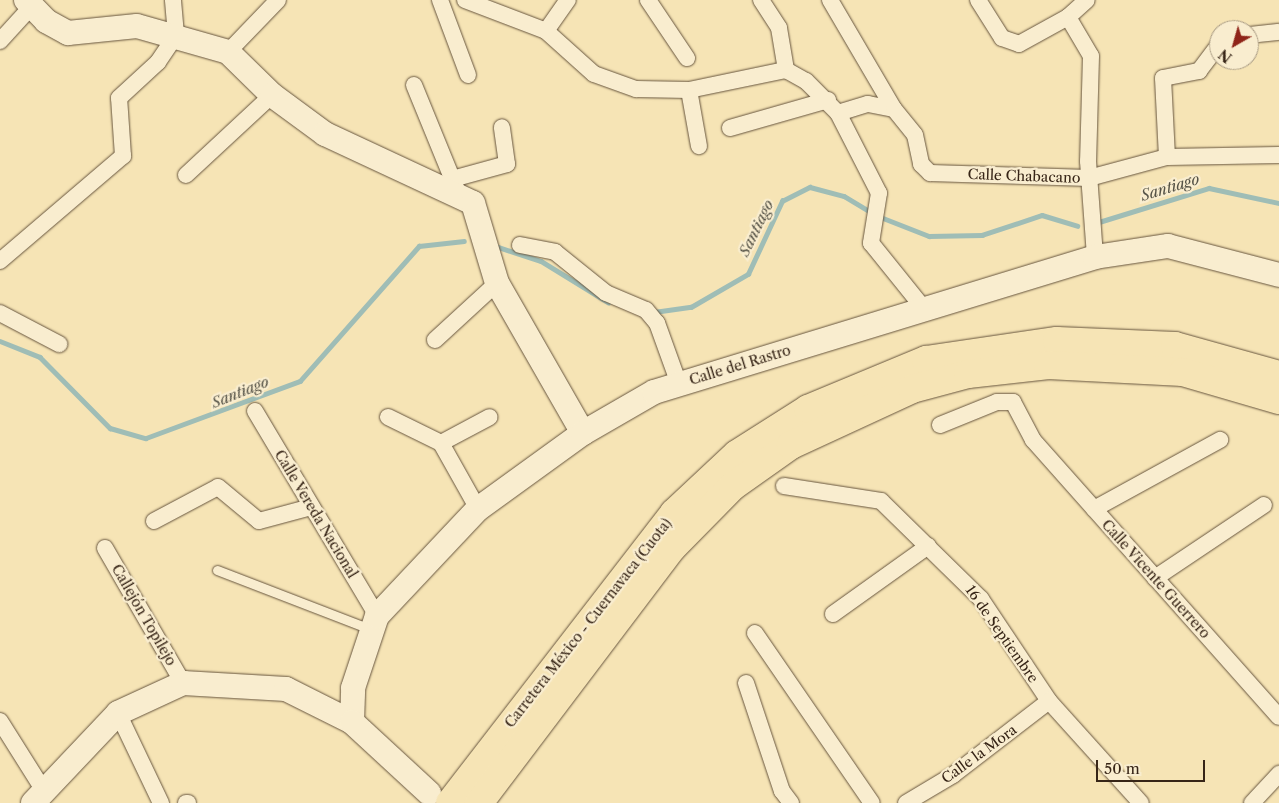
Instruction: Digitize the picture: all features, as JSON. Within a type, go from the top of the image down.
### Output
[{"type":"highway","name":"Carretera México - Cuernavaca (Cuota)","points":[[439,798],[674,513],[737,454],[808,409],[926,360],[1057,341],[1175,346],[1279,375]]},
{"type":"highway","name":"Carretera México - Cuernavaca (Cuota)","points":[[479,803],[672,548],[733,486],[799,440],[912,389],[968,374],[1048,364],[1183,372],[1279,400]]},
{"type":"main road","points":[[28,4],[68,33],[137,26],[176,35],[228,52],[272,95],[325,134],[457,185],[473,203],[480,220],[497,283],[583,433]]},
{"type":"main road","name":"Calle del Rastro","points":[[352,722],[353,688],[374,623],[478,509],[583,433],[654,392],[1095,257],[1168,246],[1279,275]]},
{"type":"main road","points":[[40,798],[118,713],[183,683],[286,689],[352,722],[439,798]]},
{"type":"street","points":[[0,261],[122,156],[119,98],[158,62],[176,35],[173,0]]},
{"type":"street","points":[[228,52],[278,0]]},
{"type":"street","points":[[440,0],[468,75]]},
{"type":"street","points":[[465,0],[546,31],[594,74],[613,84],[689,90],[786,70]]},
{"type":"street","points":[[546,31],[568,0]]},
{"type":"street","points":[[648,0],[687,58]]},
{"type":"street","points":[[761,0],[779,28],[786,70],[828,100],[838,113],[879,192],[871,243],[925,310]]},
{"type":"street","name":"Calle Chabacano","points":[[830,0],[894,109],[916,135],[921,164],[930,173],[1089,178],[1167,156],[1279,155]]},
{"type":"street","points":[[978,0],[1010,44],[1020,44],[1068,17],[1087,0]]},
{"type":"street","points":[[0,41],[28,4]]},
{"type":"street","points":[[1068,17],[1091,56],[1089,178],[1095,257]]},
{"type":"street","points":[[1259,34],[1279,32]]},
{"type":"street","points":[[1167,156],[1163,78],[1199,71],[1209,58]]},
{"type":"street","points":[[414,86],[457,185],[508,164],[502,127]]},
{"type":"street","points":[[689,90],[699,146]]},
{"type":"street","points":[[186,176],[272,95]]},
{"type":"street","points":[[730,128],[828,100]]},
{"type":"street","points":[[838,113],[868,104],[894,109]]},
{"type":"street","points":[[520,245],[555,252],[606,293],[646,310],[657,323],[679,384]]},
{"type":"street","points":[[435,340],[497,283]]},
{"type":"street","points":[[0,313],[59,344]]},
{"type":"street","name":"Calle Vicente Guerrero","points":[[940,425],[997,402],[1014,402],[1033,440],[1279,717]]},
{"type":"street","name":"Calle Vereda Nacional","points":[[254,411],[311,507],[374,623]]},
{"type":"street","points":[[388,417],[441,442],[478,509]]},
{"type":"street","points":[[441,442],[490,417]]},
{"type":"street","points":[[1094,509],[1220,440]]},
{"type":"street","name":"16 de Septiembre","points":[[784,486],[881,501],[981,599],[1049,701],[1141,803]]},
{"type":"street","points":[[154,521],[218,487],[259,521],[311,507]]},
{"type":"street","points":[[1155,578],[1264,505]]},
{"type":"street","points":[[833,614],[928,546]]},
{"type":"street","name":"Callejón Topilejo","points":[[105,548],[183,683]]},
{"type":"street","points":[[755,633],[872,803]]},
{"type":"street","points":[[746,683],[782,791],[791,803]]},
{"type":"street","name":"Calle la Mora","points":[[906,803],[954,775],[1049,701]]},
{"type":"street","points":[[118,713],[161,803]]},
{"type":"street","points":[[0,721],[40,798]]},
{"type":"street","points":[[1252,803],[1279,774]]},
{"type":"lane","points":[[217,570],[374,623]]},
{"type":"waterway","name":"Santiago","points":[[654,312],[691,307],[748,274],[782,201],[810,187],[844,196],[871,212]]},
{"type":"waterway","name":"Santiago","points":[[1099,222],[1209,188],[1279,203]]},
{"type":"waterway","name":"Santiago","points":[[878,216],[929,236],[982,235],[1042,215],[1077,226]]},
{"type":"waterway","name":"Santiago","points":[[0,341],[40,357],[110,428],[146,438],[300,381],[419,246],[464,241]]},
{"type":"waterway","name":"Santiago","points":[[498,247],[541,261],[608,302]]}]
